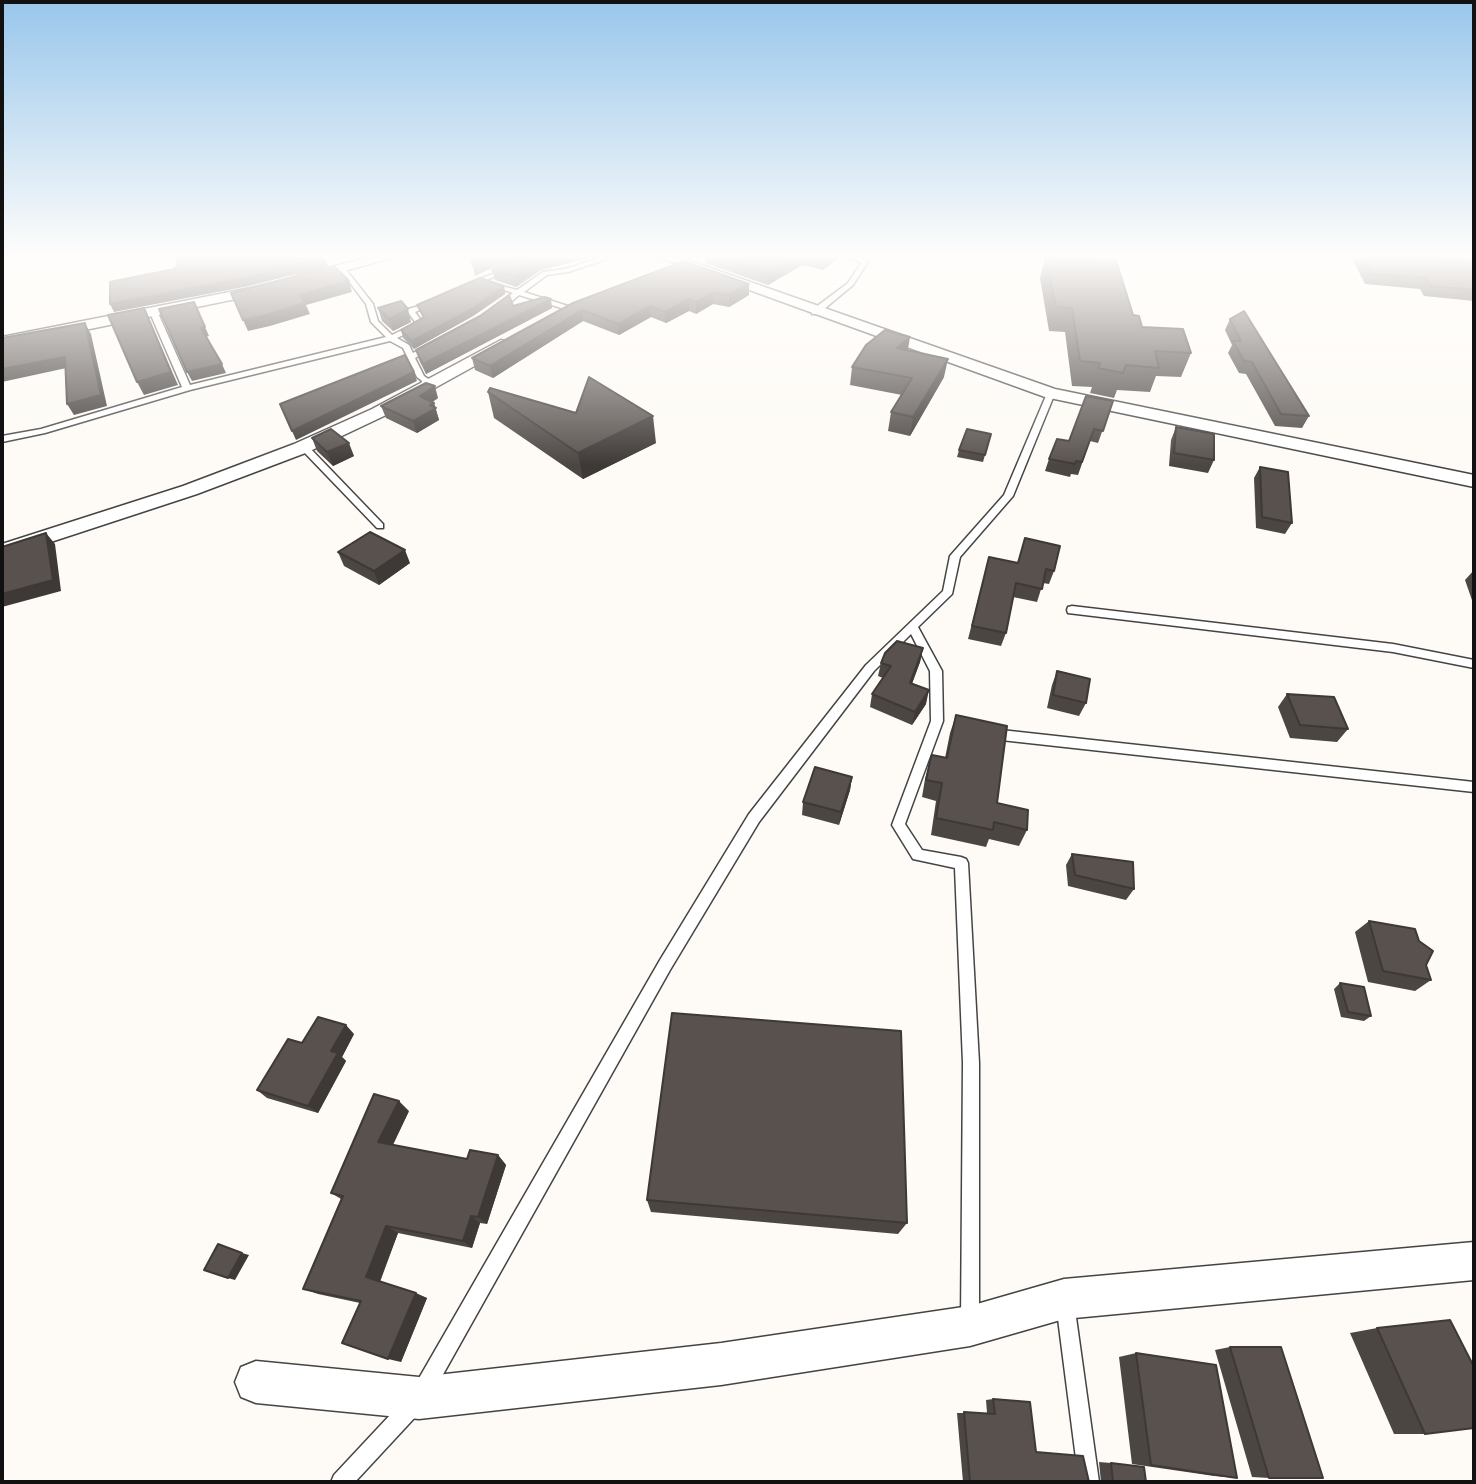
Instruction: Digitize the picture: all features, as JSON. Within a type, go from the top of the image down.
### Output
[{"type":"street","points":[[2,342],[79,327]]},
{"type":"street","points":[[859,327],[1051,393],[1474,481]]},
{"type":"street","points":[[2,551],[159,501],[304,447],[516,337]]},
{"type":"street","points":[[256,1382],[419,1398],[721,1364],[970,1326],[1064,1299],[1474,1261]]},
{"type":"lane","points":[[160,327],[187,388]]},
{"type":"lane","points":[[380,327],[406,347],[426,380],[425,386]]},
{"type":"lane","points":[[2,439],[42,431],[187,388],[391,338],[413,327]]},
{"type":"lane","points":[[412,357],[436,345]]},
{"type":"lane","points":[[341,1482],[419,1398],[665,965],[754,818],[870,668],[948,592],[955,556],[1008,496],[1051,393]]},
{"type":"lane","points":[[304,447],[380,526]]},
{"type":"lane","points":[[1072,610],[1378,646],[1474,664]]},
{"type":"lane","points":[[913,627],[936,671],[944,723],[898,825],[918,855],[961,863],[971,1063],[970,1326]]},
{"type":"lane","points":[[976,731],[1474,787]]},
{"type":"lane","points":[[1064,1299],[1089,1482]]},
{"type":"building","points":[[61,327],[86,327],[101,395],[67,404],[65,357],[2,369],[2,338]]},
{"type":"building","points":[[113,327],[152,327],[171,372],[137,382]]},
{"type":"building","points":[[167,327],[204,327],[201,328],[222,364],[187,372]]},
{"type":"building","points":[[406,327],[438,327],[412,341],[401,330]]},
{"type":"building","points":[[459,327],[495,327],[423,364],[416,350]]},
{"type":"building","points":[[528,327],[554,327],[490,366],[472,358]]},
{"type":"building","points":[[1075,327],[1183,329],[1191,353],[1155,351],[1159,368],[1126,365],[1123,373],[1098,368],[1100,363],[1080,361]]},
{"type":"building","points":[[1234,327],[1254,327],[1309,416],[1281,414],[1252,362],[1244,361],[1233,341],[1241,341]]},
{"type":"building","points":[[885,330],[910,337],[897,348],[948,359],[913,417],[891,412],[912,378],[852,367],[866,345]]},
{"type":"building","points":[[405,355],[414,372],[292,431],[280,404]]},
{"type":"building","points":[[589,377],[653,416],[578,453],[488,392],[490,388],[576,413]]},
{"type":"building","points":[[426,383],[435,386],[420,396],[434,403],[430,405],[436,408],[413,421],[381,406]]},
{"type":"building","points":[[1086,396],[1113,401],[1103,431],[1094,429],[1082,462],[1076,461],[1075,464],[1049,459],[1057,439],[1069,441]]},
{"type":"building","points":[[1176,427],[1214,434],[1214,460],[1174,453]]},
{"type":"building","points":[[331,429],[349,443],[327,452],[312,438]]},
{"type":"building","points":[[967,429],[991,434],[985,455],[959,450]]},
{"type":"building","points":[[1260,467],[1288,472],[1292,523],[1262,517]]},
{"type":"building","points":[[370,532],[405,550],[374,571],[338,552]]},
{"type":"building","points":[[46,533],[53,580],[2,594],[2,547]]},
{"type":"building","points":[[1025,538],[1060,546],[1054,571],[1046,569],[1042,589],[1016,583],[1006,633],[972,626],[989,557],[1018,563]]},
{"type":"building","points":[[897,641],[923,648],[910,683],[929,690],[915,712],[872,694],[891,666],[881,663],[885,653]]},
{"type":"building","points":[[1057,671],[1090,679],[1086,703],[1053,695]]},
{"type":"building","points":[[1287,694],[1334,697],[1348,729],[1300,725]]},
{"type":"building","points":[[956,715],[1007,726],[997,803],[1028,810],[1027,830],[994,822],[993,830],[936,818],[942,783],[926,780],[932,755],[947,758]]},
{"type":"building","points":[[815,767],[852,777],[841,812],[803,802]]},
{"type":"building","points":[[1072,854],[1133,862],[1134,889],[1075,875]]},
{"type":"building","points":[[1369,921],[1415,929],[1419,941],[1433,951],[1426,965],[1431,980],[1383,971]]},
{"type":"building","points":[[1340,983],[1364,987],[1371,1016],[1348,1012]]},
{"type":"building","points":[[672,1013],[901,1031],[907,1223],[647,1200]]},
{"type":"building","points":[[318,1017],[346,1025],[331,1051],[338,1053],[308,1106],[257,1090],[288,1039],[302,1043]]},
{"type":"building","points":[[374,1094],[399,1101],[378,1142],[467,1159],[470,1150],[498,1155],[478,1217],[471,1216],[463,1241],[386,1226],[366,1277],[416,1293],[388,1359],[342,1343],[361,1301],[303,1289],[343,1196],[331,1193]]},
{"type":"building","points":[[218,1244],[242,1253],[228,1278],[204,1270]]},
{"type":"building","points":[[1450,1320],[1474,1367],[1474,1428],[1425,1434],[1377,1328]]},
{"type":"building","points":[[1230,1347],[1281,1347],[1323,1478],[1269,1478]]},
{"type":"building","points":[[1136,1353],[1216,1365],[1237,1478],[1151,1465]]},
{"type":"building","points":[[993,1399],[1030,1402],[1036,1452],[1083,1456],[1089,1482],[970,1482],[964,1412],[995,1414]]},
{"type":"building","points":[[1111,1463],[1144,1467],[1146,1482],[1113,1482]]}]
